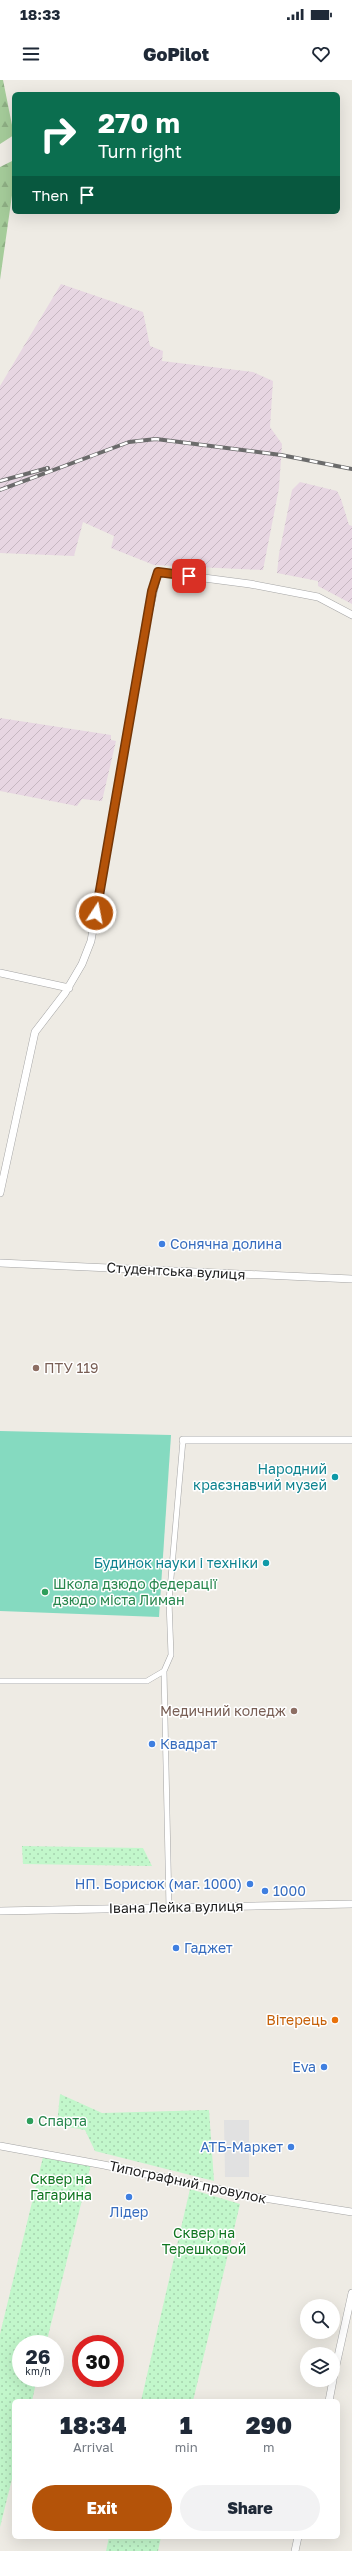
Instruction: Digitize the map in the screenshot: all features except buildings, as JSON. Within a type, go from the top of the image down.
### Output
[{"type":"street","points":[[0,1193],[35,1032],[69,988],[82,964],[91,941],[146,624],[158,572],[250,584],[318,597],[352,615]]},
{"type":"street","points":[[0,973],[69,988]]},
{"type":"street","name":"Студентська вулиця","points":[[0,1262],[352,1279]]},
{"type":"street","points":[[169,1908],[164,1671],[171,1655],[169,1601],[182,1440],[352,1440]]},
{"type":"street","points":[[0,1681],[147,1680],[164,1671]]},
{"type":"street","name":"Івана Лейка вулиця","points":[[0,1911],[352,1904]]},
{"type":"street","name":"Типографний провулок","points":[[0,2146],[104,2165],[245,2195],[352,2212]]},
{"type":"street","points":[[340,2348],[352,2293]]},
{"type":"street","points":[[329,2399],[332,2387]]},
{"type":"street","points":[[295,2551],[298,2539]]},
{"type":"shaded area","points":[[61,284],[143,312],[150,346],[163,351],[162,361],[253,372],[273,381],[270,427],[282,444],[279,488],[263,570],[154,565],[111,548],[114,536],[83,522],[74,556],[0,553],[0,386]]},
{"type":"shaded area","points":[[300,482],[337,491],[341,499],[349,525],[352,526],[352,604],[318,586],[318,581],[277,573],[279,554],[292,490]]},
{"type":"shaded area","points":[[0,718],[111,735],[111,740],[116,741],[102,801],[82,799],[77,806],[0,791]]},
{"type":"shaded area","points":[[224,2120],[249,2120],[249,2177],[225,2177]]},
{"type":"green space","points":[[0,80],[3,80],[12,125],[12,136],[0,144]]},
{"type":"green space","points":[[12,161],[12,195],[0,280],[0,167]]},
{"type":"green space","points":[[0,1431],[171,1435],[159,1617],[0,1611]]},
{"type":"green space","points":[[22,1846],[143,1848],[152,1866],[23,1864]]},
{"type":"green space","points":[[60,2094],[102,2113],[209,2110],[214,2181],[95,2151],[85,2130],[57,2125]]},
{"type":"green space","name":"Сквер на Гагарина","points":[[43,2157],[91,2164],[48,2335],[12,2335],[12,2387],[35,2387],[32,2399],[12,2399],[12,2479],[0,2527],[0,2334]]},
{"type":"green space","name":"Сквер на Терешковой","points":[[190,2189],[240,2204],[193,2399],[141,2399]]},
{"type":"green space","points":[[109,2539],[161,2539],[158,2551],[106,2551]]},
{"type":"railway","points":[[0,490],[129,442],[156,439],[281,455],[352,469]]},
{"type":"railway","points":[[0,481],[48,468]]},
{"type":"place","name":"Сонячна долина","points":[[162,1244]]},
{"type":"place","name":"ПТУ 119","points":[[36,1368]]},
{"type":"place","name":"Народний краєзнавчий музей","points":[[335,1477]]},
{"type":"place","name":"Будинок науки і техніки","points":[[266,1563]]},
{"type":"place","name":"Школа дзюдо федерації дзюдо міста Лиман","points":[[45,1592]]},
{"type":"place","name":"Медичний коледж","points":[[294,1711]]},
{"type":"place","name":"Квадрат","points":[[152,1744]]},
{"type":"place","name":"НП. Борисюк (маг. 1000)","points":[[250,1884]]},
{"type":"place","name":"1000","points":[[265,1891]]},
{"type":"place","name":"Гаджет","points":[[176,1948]]},
{"type":"place","name":"Вітерець","points":[[335,2020]]},
{"type":"place","name":"Eva","points":[[324,2067]]},
{"type":"place","name":"Спарта","points":[[30,2121]]},
{"type":"place","name":"АТБ-Маркет","points":[[291,2147]]},
{"type":"place","name":"Лідер","points":[[129,2197]]},
{"type":"route","points":[[96,913],[152,591],[158,572],[189,576]]}]
